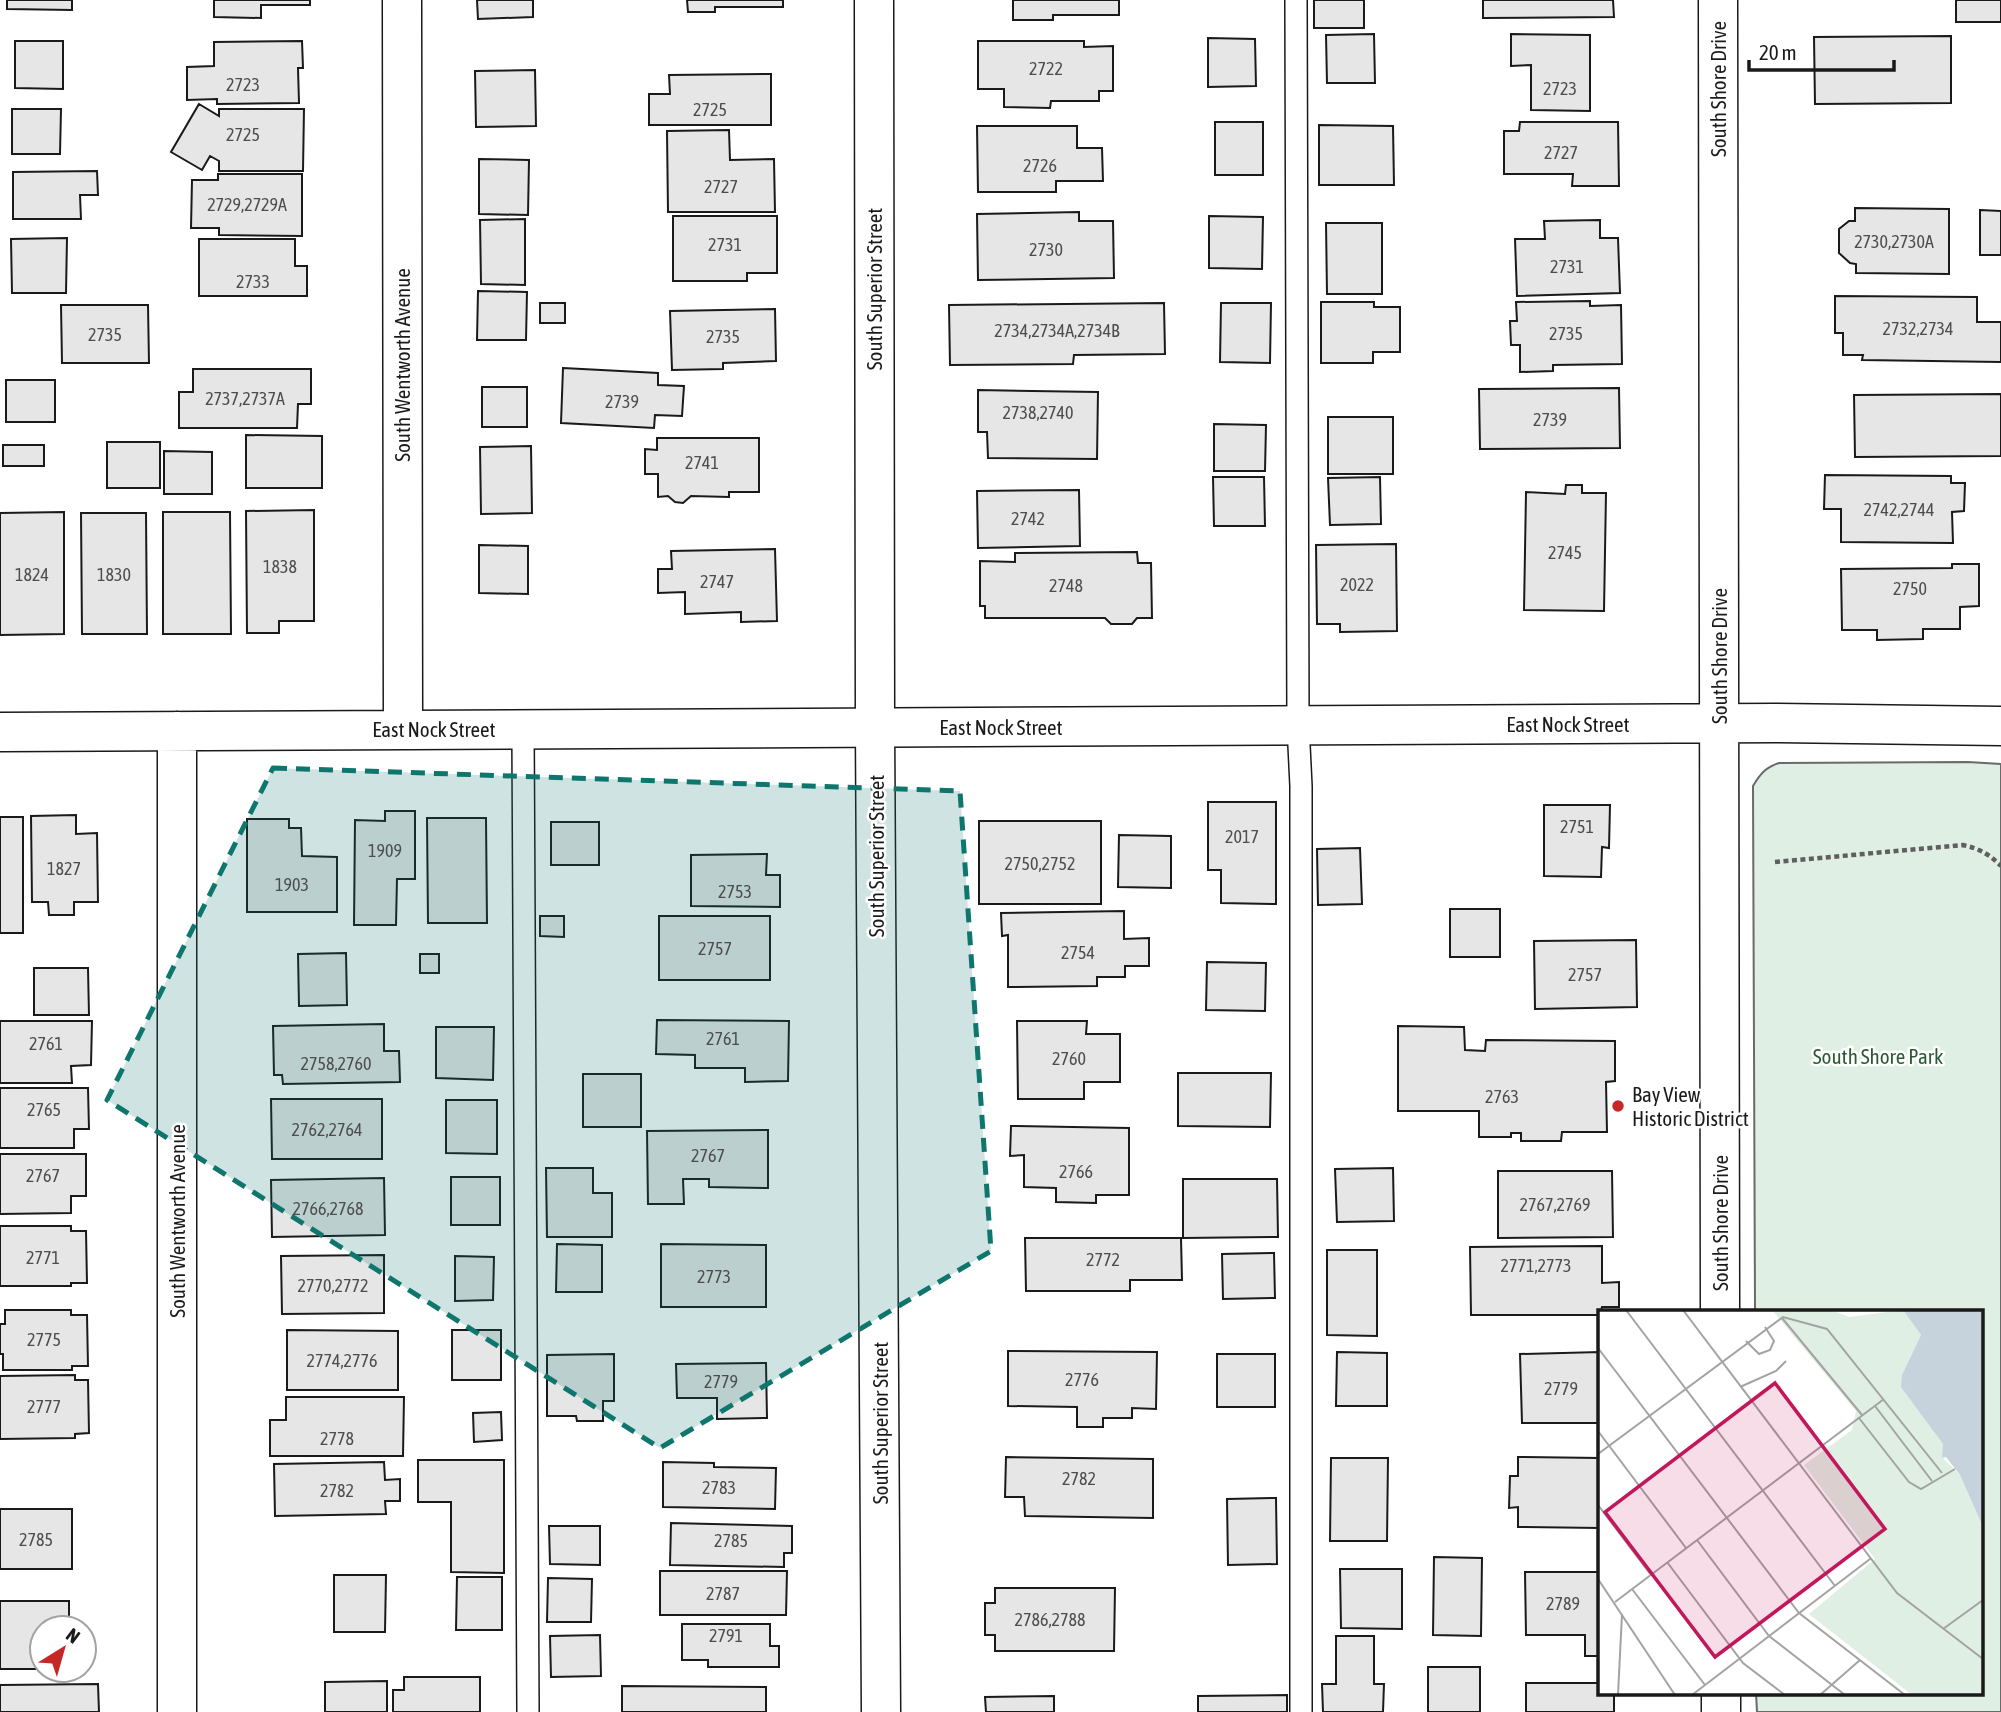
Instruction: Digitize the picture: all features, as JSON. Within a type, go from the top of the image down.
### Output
[{"type":"street","name":"South Wentworth Avenue","points":[[402,0],[403,729]]},
{"type":"street","name":"South Superior Street","points":[[874,0],[881,1712]]},
{"type":"street","name":"South Shore Drive","points":[[1718,0],[1720,1310]]},
{"type":"street","name":"East Nock Street","points":[[0,732],[1719,723],[2001,726]]},
{"type":"street","name":"South Wentworth Avenue","points":[[177,731],[177,1712]]},
{"type":"street","points":[[1721,1694],[1721,1712]]},
{"type":"lane","points":[[1296,0],[1298,725],[1301,786],[1301,1712]]},
{"type":"lane","points":[[523,729],[528,1712]]},
{"type":"path","points":[[1775,862],[1962,845],[1979,849],[2001,866]]},
{"type":"highlighted area","points":[[273,768],[960,791],[991,1251],[660,1448],[107,1100]]},
{"type":"green space","name":"South Shore Park","points":[[1779,763],[2001,764],[2001,1712],[1757,1712],[1756,1694],[1983,1694],[1983,1310],[1755,1310],[1753,786],[1764,772]]},
{"type":"building","points":[[7,0],[72,0],[72,10],[7,9]]},
{"type":"building","points":[[214,0],[310,0],[310,5],[261,5],[261,18],[214,17]]},
{"type":"building","points":[[477,0],[533,0],[533,17],[478,19]]},
{"type":"building","points":[[687,0],[783,0],[783,7],[715,7],[715,12],[688,12]]},
{"type":"building","points":[[1013,0],[1119,0],[1119,15],[1053,15],[1053,20],[1013,20]]},
{"type":"building","points":[[1314,0],[1364,0],[1364,28],[1314,28]]},
{"type":"building","points":[[1483,0],[1613,0],[1614,17],[1483,18]]},
{"type":"building","points":[[1956,0],[2001,0],[2001,22],[1956,22]]},
{"type":"building","points":[[1374,34],[1375,83],[1327,83],[1326,35]]},
{"type":"building","points":[[1511,34],[1590,35],[1590,111],[1531,110],[1531,65],[1511,66]]},
{"type":"building","points":[[1951,36],[1951,103],[1815,104],[1814,37]]},
{"type":"building","points":[[1208,38],[1255,39],[1256,86],[1208,87]]},
{"type":"building","points":[[15,41],[63,41],[63,89],[15,88]]},
{"type":"building","points":[[302,41],[303,68],[298,68],[299,103],[217,104],[217,99],[187,100],[187,67],[214,66],[214,42]]},
{"type":"building","points":[[978,41],[1084,41],[1084,47],[1113,46],[1113,91],[1099,91],[1099,101],[1051,101],[1050,108],[1004,107],[1004,89],[978,89]]},
{"type":"building","points":[[535,70],[536,126],[476,127],[475,71]]},
{"type":"building","points":[[771,74],[771,125],[649,125],[649,94],[670,94],[669,75]]},
{"type":"building","points":[[199,104],[219,116],[219,109],[304,109],[303,171],[219,171],[219,161],[210,156],[202,170],[171,152]]},
{"type":"building","points":[[12,109],[61,109],[60,154],[12,154]]},
{"type":"building","points":[[1215,122],[1263,122],[1263,175],[1215,175]]},
{"type":"building","points":[[1520,122],[1618,122],[1619,186],[1572,186],[1573,174],[1504,174],[1504,131],[1519,131]]},
{"type":"building","points":[[1319,125],[1393,126],[1394,185],[1319,185]]},
{"type":"building","points":[[977,126],[1077,126],[1077,148],[1102,148],[1103,181],[1056,181],[1056,192],[978,192]]},
{"type":"building","points":[[729,130],[730,160],[774,159],[775,212],[668,212],[667,131]]},
{"type":"building","points":[[479,159],[529,160],[528,215],[479,214]]},
{"type":"building","points":[[97,171],[98,195],[80,195],[81,219],[13,219],[13,172]]},
{"type":"building","points":[[218,174],[302,174],[302,236],[219,235],[219,228],[191,228],[192,180],[218,180]]},
{"type":"building","points":[[1855,208],[1949,209],[1949,274],[1856,273],[1856,264],[1850,263],[1839,253],[1839,229],[1849,221],[1855,221]]},
{"type":"building","points":[[1980,210],[2001,211],[2001,255],[1980,255]]},
{"type":"building","points":[[1079,212],[1079,221],[1113,221],[1114,278],[978,280],[977,214]]},
{"type":"building","points":[[673,216],[777,216],[777,273],[747,273],[747,281],[673,281]]},
{"type":"building","points":[[1209,216],[1263,217],[1262,269],[1209,268]]},
{"type":"building","points":[[525,219],[525,285],[481,284],[480,220]]},
{"type":"building","points":[[1600,220],[1600,238],[1618,238],[1620,293],[1517,296],[1515,239],[1545,239],[1544,221]]},
{"type":"building","points":[[1326,223],[1382,223],[1382,294],[1327,294]]},
{"type":"building","points":[[67,238],[66,293],[12,293],[11,239]]},
{"type":"building","points":[[199,239],[295,239],[295,266],[307,266],[307,296],[199,296]]},
{"type":"building","points":[[478,291],[527,292],[526,340],[477,340]]},
{"type":"building","points":[[1835,296],[1977,297],[1977,322],[2001,322],[2001,362],[1862,360],[1863,355],[1843,355],[1843,333],[1835,333]]},
{"type":"building","points":[[1590,301],[1590,306],[1621,305],[1622,364],[1553,365],[1553,371],[1520,372],[1520,345],[1511,345],[1510,321],[1517,321],[1516,302]]},
{"type":"building","points":[[1321,302],[1374,302],[1374,307],[1400,307],[1400,352],[1373,352],[1373,363],[1321,363]]},
{"type":"building","points":[[540,303],[565,303],[565,323],[540,323]]},
{"type":"building","points":[[1164,303],[1165,354],[1074,355],[1073,364],[950,365],[949,305]]},
{"type":"building","points":[[1221,303],[1271,303],[1270,363],[1220,362]]},
{"type":"building","points":[[61,305],[148,305],[149,363],[62,363]]},
{"type":"building","points":[[775,309],[776,361],[723,363],[723,369],[672,370],[670,311]]},
{"type":"building","points":[[563,368],[658,373],[658,385],[684,386],[682,416],[655,415],[654,428],[561,423]]},
{"type":"building","points":[[193,369],[311,369],[311,404],[298,404],[297,428],[179,428],[179,392],[193,392]]},
{"type":"building","points":[[6,380],[55,380],[55,422],[6,422]]},
{"type":"building","points":[[482,387],[527,387],[527,427],[482,427]]},
{"type":"building","points":[[1619,388],[1620,448],[1480,449],[1479,389]]},
{"type":"building","points":[[978,390],[1098,392],[1097,459],[988,458],[987,432],[978,432]]},
{"type":"building","points":[[2001,394],[2001,456],[1855,457],[1854,395]]},
{"type":"building","points":[[1328,417],[1393,417],[1393,474],[1328,474]]},
{"type":"building","points":[[1214,424],[1266,425],[1265,471],[1214,471]]},
{"type":"building","points":[[246,435],[322,436],[322,488],[246,488]]},
{"type":"building","points":[[657,438],[759,438],[759,492],[729,492],[729,497],[691,496],[683,503],[675,502],[668,496],[658,497],[658,474],[645,474],[645,449],[657,450]]},
{"type":"building","points":[[107,442],[160,442],[160,488],[107,488]]},
{"type":"building","points":[[3,445],[44,445],[44,466],[3,466]]},
{"type":"building","points":[[531,446],[532,513],[481,514],[480,447]]},
{"type":"building","points":[[164,451],[212,452],[212,494],[164,494]]},
{"type":"building","points":[[1825,475],[1951,476],[1951,483],[1965,483],[1964,511],[1952,512],[1953,543],[1841,542],[1841,509],[1824,509]]},
{"type":"building","points":[[1213,477],[1264,477],[1265,526],[1214,526]]},
{"type":"building","points":[[1380,477],[1381,524],[1330,525],[1328,478]]},
{"type":"building","points":[[1566,485],[1582,485],[1582,493],[1606,493],[1604,611],[1524,610],[1526,492],[1565,494]]},
{"type":"building","points":[[1079,490],[1080,546],[978,548],[977,491]]},
{"type":"building","points":[[314,510],[314,621],[279,621],[279,633],[247,633],[246,511]]},
{"type":"building","points":[[64,512],[64,634],[0,635],[0,513]]},
{"type":"building","points":[[163,512],[230,512],[231,634],[163,634]]},
{"type":"building","points":[[81,513],[146,513],[147,634],[82,634]]},
{"type":"building","points":[[1396,544],[1397,631],[1340,632],[1340,624],[1317,624],[1316,545]]},
{"type":"building","points":[[479,545],[528,546],[528,594],[479,593]]},
{"type":"building","points":[[775,549],[777,621],[741,622],[741,612],[685,614],[685,592],[658,593],[658,569],[672,569],[671,551]]},
{"type":"building","points":[[1137,552],[1138,563],[1151,563],[1152,618],[1137,618],[1132,624],[1111,624],[1105,618],[985,618],[985,606],[980,606],[980,561],[1015,562],[1015,553]]},
{"type":"building","points":[[1952,564],[1979,564],[1979,606],[1960,607],[1960,629],[1923,629],[1923,639],[1877,640],[1877,630],[1842,630],[1841,569],[1952,568]]},
{"type":"building","points":[[1208,802],[1276,802],[1276,904],[1221,903],[1221,870],[1208,870]]},
{"type":"building","points":[[1544,805],[1610,805],[1609,848],[1602,847],[1601,877],[1544,876]]},
{"type":"building","points":[[385,811],[415,811],[415,879],[397,879],[396,925],[354,925],[355,820],[385,821]]},
{"type":"building","points":[[76,815],[76,834],[97,833],[98,902],[74,902],[74,915],[49,915],[48,902],[32,902],[31,816]]},
{"type":"building","points":[[0,817],[23,817],[23,933],[0,933]]},
{"type":"building","points":[[427,818],[486,818],[487,923],[428,923]]},
{"type":"building","points":[[247,819],[289,819],[289,828],[301,828],[302,856],[337,857],[337,912],[247,912]]},
{"type":"building","points":[[979,821],[1101,821],[1101,904],[979,904]]},
{"type":"building","points":[[551,822],[599,822],[599,865],[551,865]]},
{"type":"building","points":[[1119,835],[1171,836],[1171,888],[1118,887]]},
{"type":"building","points":[[1360,848],[1362,904],[1318,905],[1317,849]]},
{"type":"building","points":[[767,854],[766,875],[780,875],[780,907],[691,906],[691,855]]},
{"type":"building","points":[[1450,909],[1500,909],[1500,957],[1450,957]]},
{"type":"building","points":[[1124,911],[1124,939],[1149,938],[1149,966],[1125,966],[1125,977],[1097,977],[1097,986],[1008,987],[1008,935],[1002,936],[1001,913]]},
{"type":"building","points":[[540,916],[564,916],[564,937],[540,936]]},
{"type":"building","points":[[659,916],[770,916],[770,980],[659,980]]},
{"type":"building","points":[[1636,940],[1637,1007],[1535,1009],[1534,941]]},
{"type":"building","points":[[346,953],[347,1005],[299,1006],[298,954]]},
{"type":"building","points":[[420,954],[439,954],[439,973],[420,973]]},
{"type":"building","points":[[1207,962],[1266,963],[1265,1011],[1206,1010]]},
{"type":"building","points":[[34,968],[88,968],[89,1015],[34,1015]]},
{"type":"building","points":[[657,1020],[789,1021],[788,1081],[745,1082],[745,1068],[695,1068],[695,1055],[656,1054]]},
{"type":"building","points":[[0,1021],[92,1021],[91,1065],[71,1066],[72,1083],[0,1083]]},
{"type":"building","points":[[1017,1021],[1087,1021],[1086,1034],[1120,1034],[1120,1082],[1084,1082],[1084,1099],[1018,1099]]},
{"type":"building","points":[[384,1024],[384,1051],[399,1051],[400,1082],[283,1084],[282,1075],[274,1075],[273,1026]]},
{"type":"building","points":[[1398,1026],[1464,1027],[1465,1050],[1485,1051],[1486,1040],[1615,1041],[1615,1081],[1606,1082],[1607,1132],[1562,1132],[1561,1141],[1521,1141],[1521,1133],[1511,1133],[1511,1137],[1479,1137],[1479,1111],[1398,1111]]},
{"type":"building","points":[[436,1027],[494,1027],[493,1080],[436,1078]]},
{"type":"building","points":[[1178,1073],[1271,1073],[1270,1127],[1178,1126]]},
{"type":"building","points":[[583,1074],[641,1074],[641,1127],[583,1127]]},
{"type":"building","points":[[0,1088],[88,1088],[89,1129],[74,1129],[74,1148],[0,1148]]},
{"type":"building","points":[[271,1099],[382,1099],[382,1159],[272,1159]]},
{"type":"building","points":[[446,1100],[497,1100],[497,1154],[446,1153]]},
{"type":"building","points":[[1011,1126],[1129,1128],[1129,1195],[1096,1195],[1096,1203],[1056,1202],[1056,1188],[1024,1187],[1024,1155],[1010,1156]]},
{"type":"building","points":[[768,1130],[768,1188],[709,1187],[709,1179],[683,1179],[684,1204],[648,1204],[647,1131]]},
{"type":"building","points":[[0,1154],[86,1154],[86,1196],[71,1196],[71,1213],[0,1214]]},
{"type":"building","points":[[546,1168],[593,1168],[593,1193],[612,1193],[612,1237],[547,1237]]},
{"type":"building","points":[[1393,1168],[1394,1221],[1337,1222],[1335,1169]]},
{"type":"building","points":[[1498,1171],[1612,1171],[1613,1237],[1498,1238]]},
{"type":"building","points":[[451,1177],[500,1177],[500,1225],[451,1225]]},
{"type":"building","points":[[384,1178],[385,1235],[272,1237],[271,1180]]},
{"type":"building","points":[[1183,1179],[1277,1179],[1278,1237],[1183,1238]]},
{"type":"building","points":[[0,1226],[71,1226],[71,1231],[86,1231],[87,1283],[71,1283],[71,1286],[0,1286]]},
{"type":"building","points":[[1025,1238],[1181,1238],[1182,1280],[1130,1280],[1130,1291],[1026,1291]]},
{"type":"building","points":[[557,1244],[602,1245],[602,1292],[556,1292]]},
{"type":"building","points":[[661,1244],[766,1245],[766,1307],[661,1307]]},
{"type":"building","points":[[1602,1246],[1602,1283],[1619,1282],[1619,1307],[1602,1307],[1598,1310],[1598,1315],[1471,1315],[1470,1247]]},
{"type":"building","points":[[1327,1250],[1377,1250],[1377,1336],[1327,1335]]},
{"type":"building","points":[[1274,1253],[1275,1298],[1223,1299],[1222,1254]]},
{"type":"building","points":[[384,1255],[384,1313],[282,1314],[281,1256]]},
{"type":"building","points":[[455,1256],[494,1257],[493,1300],[455,1301]]},
{"type":"building","points":[[5,1310],[71,1310],[71,1315],[87,1315],[88,1366],[72,1366],[72,1370],[3,1370],[0,1324],[5,1324]]},
{"type":"building","points":[[287,1330],[398,1331],[398,1390],[287,1390]]},
{"type":"building","points":[[452,1330],[501,1330],[501,1380],[452,1380]]},
{"type":"building","points":[[1008,1351],[1157,1352],[1156,1409],[1132,1408],[1132,1418],[1103,1418],[1103,1427],[1077,1427],[1077,1407],[1008,1406]]},
{"type":"building","points":[[1337,1352],[1387,1353],[1387,1406],[1336,1406]]},
{"type":"building","points":[[1598,1352],[1598,1423],[1522,1423],[1520,1354]]},
{"type":"building","points":[[614,1354],[614,1401],[603,1401],[603,1421],[577,1421],[576,1416],[547,1416],[547,1355]]},
{"type":"building","points":[[1217,1354],[1275,1354],[1275,1407],[1217,1407]]},
{"type":"building","points":[[766,1363],[767,1418],[717,1419],[717,1398],[677,1398],[676,1364]]},
{"type":"building","points":[[75,1375],[75,1380],[88,1380],[89,1433],[75,1434],[75,1438],[0,1439],[0,1376]]},
{"type":"building","points":[[286,1397],[404,1397],[403,1456],[270,1456],[270,1420],[286,1420]]},
{"type":"building","points":[[501,1412],[502,1440],[474,1442],[473,1413]]},
{"type":"building","points":[[1006,1457],[1153,1459],[1153,1518],[1025,1516],[1024,1497],[1005,1497]]},
{"type":"building","points":[[1518,1457],[1598,1458],[1598,1528],[1518,1527],[1518,1507],[1509,1508],[1510,1476],[1518,1476]]},
{"type":"building","points":[[1331,1458],[1388,1458],[1387,1541],[1330,1541]]},
{"type":"building","points":[[418,1460],[504,1460],[504,1573],[451,1572],[451,1502],[418,1502]]},
{"type":"building","points":[[384,1462],[385,1480],[400,1479],[400,1501],[385,1501],[386,1514],[275,1516],[274,1464]]},
{"type":"building","points":[[663,1462],[714,1463],[714,1467],[776,1468],[775,1509],[663,1507]]},
{"type":"building","points":[[1276,1498],[1277,1564],[1228,1565],[1227,1499]]},
{"type":"building","points":[[0,1509],[72,1509],[72,1569],[0,1569]]},
{"type":"building","points":[[671,1523],[792,1526],[792,1553],[784,1553],[784,1567],[670,1565]]},
{"type":"building","points":[[549,1526],[600,1526],[600,1565],[550,1564]]},
{"type":"building","points":[[1434,1557],[1482,1558],[1481,1636],[1433,1635]]},
{"type":"building","points":[[1340,1569],[1402,1569],[1402,1629],[1341,1628]]},
{"type":"building","points":[[660,1571],[787,1571],[786,1615],[660,1615]]},
{"type":"building","points":[[1525,1572],[1598,1572],[1598,1656],[1585,1656],[1585,1635],[1526,1635]]},
{"type":"building","points":[[334,1575],[386,1575],[385,1632],[334,1632]]},
{"type":"building","points":[[457,1577],[502,1577],[502,1630],[456,1630]]},
{"type":"building","points":[[548,1578],[592,1579],[591,1622],[547,1622]]},
{"type":"building","points":[[995,1588],[1115,1588],[1114,1651],[995,1651],[995,1635],[985,1635],[985,1603],[995,1603]]},
{"type":"building","points":[[0,1601],[69,1601],[69,1614],[28,1614],[28,1669],[0,1669]]},
{"type":"building","points":[[682,1624],[770,1624],[770,1646],[779,1646],[779,1667],[708,1667],[708,1660],[682,1660]]},
{"type":"building","points":[[600,1635],[601,1676],[551,1677],[550,1636]]},
{"type":"building","points":[[1336,1636],[1374,1636],[1374,1684],[1384,1684],[1383,1712],[1323,1712],[1322,1684],[1336,1684]]},
{"type":"building","points":[[1428,1667],[1480,1667],[1480,1712],[1428,1712]]},
{"type":"building","points":[[404,1677],[480,1677],[480,1712],[393,1712],[393,1690],[404,1690]]},
{"type":"building","points":[[387,1681],[387,1712],[325,1712],[325,1682]]},
{"type":"building","points":[[1526,1683],[1598,1683],[1598,1694],[1614,1694],[1614,1712],[1526,1712]]},
{"type":"building","points":[[98,1684],[99,1712],[0,1712],[0,1685]]},
{"type":"building","points":[[622,1686],[766,1687],[766,1712],[622,1712]]},
{"type":"building","points":[[1287,1695],[1287,1712],[1198,1712],[1198,1696]]},
{"type":"building","points":[[1054,1696],[1054,1712],[986,1712],[985,1697]]},
{"type":"place","name":"Bay View Historic District","points":[[1618,1106]]}]
